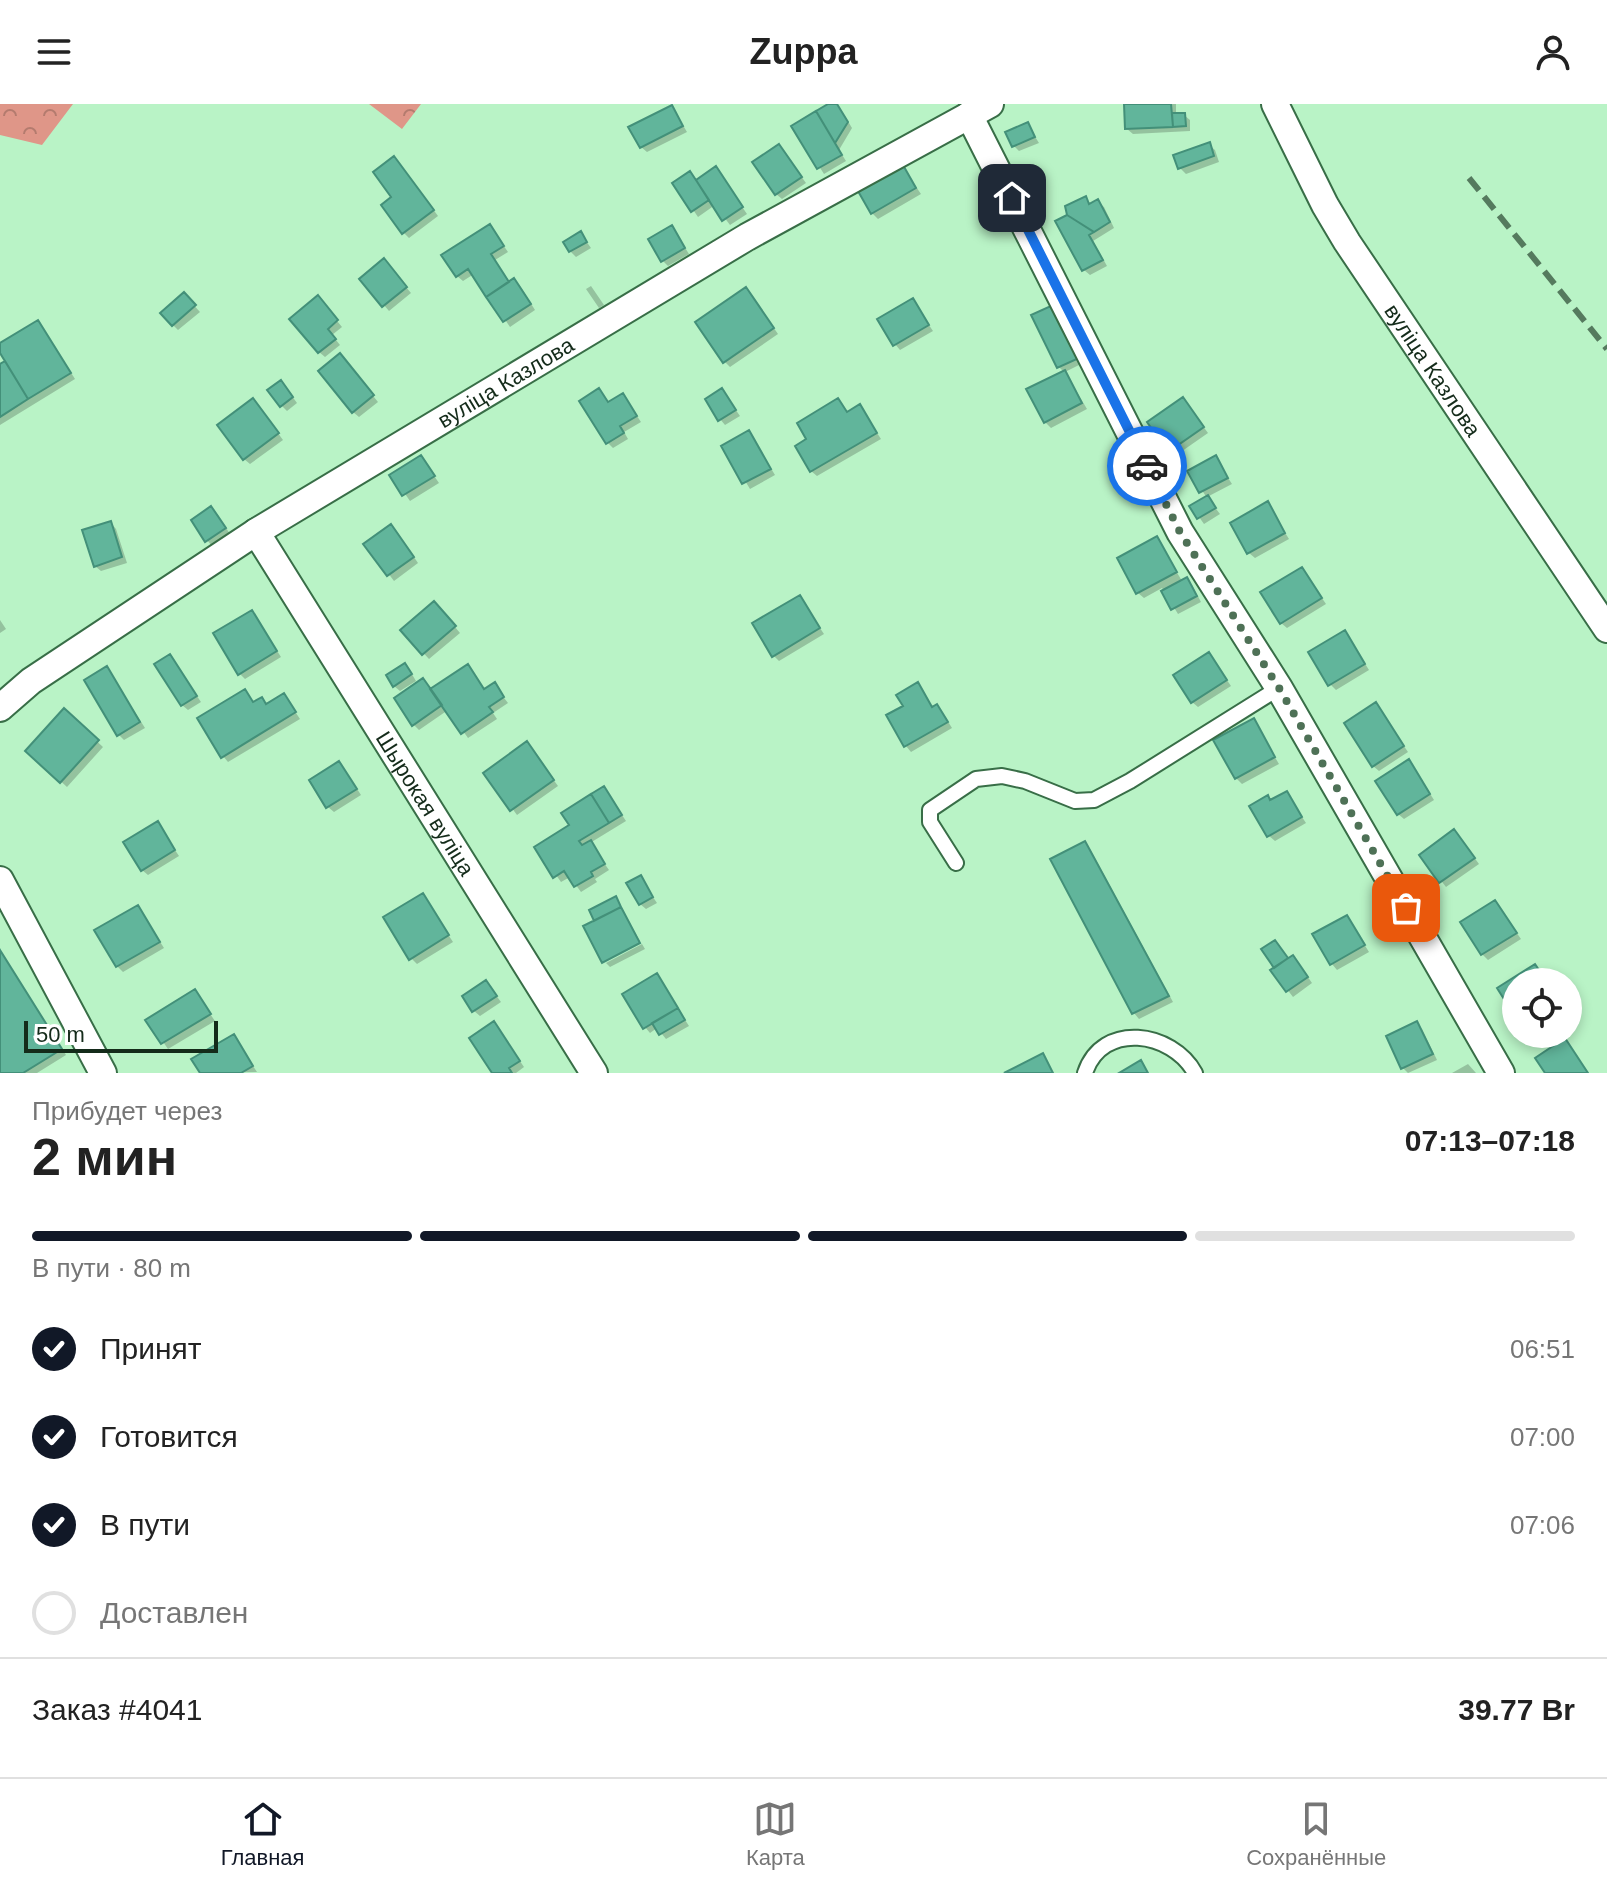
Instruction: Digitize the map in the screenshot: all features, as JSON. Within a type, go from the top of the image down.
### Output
[{"type":"street","name":"вуліца Казлова","points":[[1275,104],[1347,242],[1607,629]]},
{"type":"street","name":"вуліца Казлова","points":[[0,708],[31,681],[256,532],[747,237],[980,109]]},
{"type":"street","points":[[980,109],[1180,532],[1279,688],[1501,1073]]},
{"type":"street","name":"Шырокая вуліца","points":[[256,532],[594,1073]]},
{"type":"street","points":[[0,880],[103,1073]]},
{"type":"lane","points":[[956,863],[930,822],[930,810],[976,779],[1002,776],[1025,781],[1075,801],[1094,800],[1279,688]]},
{"type":"lane","points":[[1085,1073],[1087,1065],[1105,1045],[1134,1035],[1167,1044],[1195,1073]]},
{"type":"green space","points":[[0,104],[73,104],[42,145],[0,135]]},
{"type":"green space","points":[[369,104],[421,104],[402,129]]},
{"type":"building","points":[[828,104],[837,104],[848,122],[835,143],[816,111]]},
{"type":"building","points":[[1124,104],[1171,104],[1173,127],[1125,129]]},
{"type":"building","points":[[672,105],[683,126],[640,148],[628,127]]},
{"type":"building","points":[[816,111],[842,155],[817,169],[791,126]]},
{"type":"building","points":[[1172,113],[1185,113],[1186,126],[1173,127]]},
{"type":"building","points":[[1028,122],[1035,137],[1012,147],[1005,132]]},
{"type":"building","points":[[1210,142],[1214,156],[1178,169],[1173,155]]},
{"type":"building","points":[[779,144],[802,177],[775,195],[752,162]]},
{"type":"building","points":[[394,156],[434,210],[402,234],[381,205],[391,197],[373,172]]},
{"type":"building","points":[[903,165],[916,188],[871,214],[858,191]]},
{"type":"building","points":[[716,166],[743,207],[722,221],[696,180]]},
{"type":"building","points":[[690,171],[709,200],[691,212],[672,183]]},
{"type":"building","points":[[1086,196],[1089,204],[1098,199],[1110,222],[1094,232],[1067,215],[1065,206]]},
{"type":"building","points":[[1067,215],[1094,232],[1089,235],[1103,260],[1082,271],[1055,221]]},
{"type":"building","points":[[490,224],[504,246],[491,254],[509,282],[486,297],[468,269],[456,277],[441,255]]},
{"type":"building","points":[[672,225],[685,248],[661,262],[648,239]]},
{"type":"building","points":[[581,231],[587,242],[569,252],[563,242]]},
{"type":"building","points":[[384,258],[407,287],[382,307],[359,279]]},
{"type":"building","points":[[514,278],[531,304],[503,322],[486,297]]},
{"type":"building","points":[[746,287],[774,328],[723,363],[695,322]]},
{"type":"building","points":[[184,292],[196,305],[172,326],[160,313]]},
{"type":"building","points":[[318,295],[338,320],[328,329],[336,339],[318,353],[289,319]]},
{"type":"building","points":[[913,298],[929,325],[893,346],[877,319]]},
{"type":"building","points":[[1053,305],[1079,358],[1057,368],[1031,315]]},
{"type":"building","points":[[38,320],[71,373],[28,399],[0,353],[0,343]]},
{"type":"building","points":[[340,353],[374,395],[352,413],[318,371]]},
{"type":"building","points":[[5,361],[28,399],[0,417],[0,364]]},
{"type":"building","points":[[1065,370],[1082,403],[1044,423],[1026,389]]},
{"type":"building","points":[[281,380],[293,397],[280,407],[267,390]]},
{"type":"building","points":[[599,388],[608,402],[623,393],[637,416],[620,426],[624,433],[606,444],[579,401]]},
{"type":"building","points":[[722,388],[736,410],[718,421],[705,399]]},
{"type":"building","points":[[1183,397],[1204,427],[1168,452],[1147,422]]},
{"type":"building","points":[[253,398],[279,433],[243,460],[217,425]]},
{"type":"building","points":[[838,398],[847,412],[860,404],[877,433],[810,472],[795,446],[806,439],[797,423]]},
{"type":"building","points":[[749,430],[771,469],[742,484],[721,446]]},
{"type":"building","points":[[421,455],[435,476],[402,496],[389,475]]},
{"type":"building","points":[[1216,455],[1228,478],[1199,493],[1187,471]]},
{"type":"building","points":[[1208,495],[1216,508],[1197,519],[1189,506]]},
{"type":"building","points":[[1268,501],[1285,533],[1247,554],[1230,523]]},
{"type":"building","points":[[211,506],[226,528],[205,542],[191,520]]},
{"type":"building","points":[[111,521],[122,557],[94,567],[82,530]]},
{"type":"building","points":[[391,524],[414,557],[387,576],[363,544]]},
{"type":"building","points":[[1157,536],[1177,572],[1136,594],[1117,558]]},
{"type":"building","points":[[1302,567],[1322,598],[1280,624],[1260,592]]},
{"type":"building","points":[[1187,577],[1197,596],[1171,610],[1161,591]]},
{"type":"building","points":[[800,595],[820,628],[772,657],[752,623]]},
{"type":"building","points":[[434,601],[456,626],[422,655],[400,630]]},
{"type":"building","points":[[252,610],[277,651],[238,675],[213,633]]},
{"type":"building","points":[[1345,630],[1365,664],[1328,686],[1308,652]]},
{"type":"building","points":[[1209,652],[1227,680],[1191,703],[1173,675]]},
{"type":"building","points":[[170,654],[197,696],[181,706],[154,664]]},
{"type":"building","points":[[405,663],[412,674],[393,687],[386,675]]},
{"type":"building","points":[[468,664],[484,689],[495,682],[504,697],[489,707],[493,712],[461,734],[430,689]]},
{"type":"building","points":[[107,666],[140,722],[117,736],[84,680]]},
{"type":"building","points":[[423,678],[442,705],[412,726],[394,698]]},
{"type":"building","points":[[918,682],[932,707],[937,704],[948,722],[904,747],[886,715],[903,706],[896,695]]},
{"type":"building","points":[[245,689],[253,702],[262,697],[266,704],[284,693],[296,712],[221,758],[197,718]]},
{"type":"building","points":[[1376,702],[1404,746],[1372,767],[1344,723]]},
{"type":"building","points":[[64,708],[99,740],[60,783],[25,751]]},
{"type":"building","points":[[1254,718],[1275,757],[1235,779],[1213,740]]},
{"type":"building","points":[[527,741],[554,780],[510,811],[483,773]]},
{"type":"building","points":[[1409,759],[1430,794],[1397,815],[1375,781]]},
{"type":"building","points":[[339,761],[357,789],[326,808],[309,780]]},
{"type":"building","points":[[604,786],[622,815],[609,823],[591,794]]},
{"type":"building","points":[[1287,791],[1302,817],[1267,837],[1249,806],[1268,795],[1270,800]]},
{"type":"building","points":[[591,794],[609,823],[579,841],[582,845],[591,840],[605,864],[591,872],[593,876],[574,887],[564,871],[553,878],[534,847],[569,825],[561,813]]},
{"type":"building","points":[[158,821],[175,850],[141,871],[123,842]]},
{"type":"building","points":[[1454,829],[1475,858],[1439,883],[1419,855]]},
{"type":"building","points":[[1085,841],[1169,996],[1132,1014],[1050,859]]},
{"type":"building","points":[[641,875],[653,897],[639,905],[626,883]]},
{"type":"building","points":[[423,893],[449,935],[409,960],[383,917]]},
{"type":"building","points":[[616,896],[621,907],[594,921],[589,910]]},
{"type":"building","points":[[1495,900],[1517,933],[1481,955],[1460,922]]},
{"type":"building","points":[[138,905],[160,942],[116,967],[94,930]]},
{"type":"building","points":[[621,907],[640,943],[602,963],[583,926]]},
{"type":"building","points":[[1347,915],[1365,945],[1330,965],[1312,934]]},
{"type":"building","points":[[1275,940],[1288,958],[1274,968],[1261,949]]},
{"type":"building","points":[[0,950],[62,1049],[23,1073],[0,1073]]},
{"type":"building","points":[[1293,955],[1308,977],[1286,992],[1270,970]]},
{"type":"building","points":[[657,973],[678,1008],[643,1029],[622,994]]},
{"type":"building","points":[[486,980],[497,996],[472,1012],[462,996]]},
{"type":"building","points":[[195,989],[211,1014],[161,1044],[145,1020]]},
{"type":"building","points":[[678,1008],[685,1020],[659,1035],[652,1023]]},
{"type":"building","points":[[494,1021],[520,1061],[509,1068],[512,1073],[492,1073],[469,1038]]},
{"type":"building","points":[[1417,1021],[1433,1054],[1401,1069],[1386,1036]]},
{"type":"building","points":[[234,1034],[253,1066],[241,1073],[200,1073],[191,1059]]},
{"type":"building","points":[[1550,1048],[1572,1048],[1588,1073],[1545,1073],[1535,1058]]},
{"type":"building","points":[[1043,1053],[1053,1073],[1004,1073]]},
{"type":"building","points":[[1141,1060],[1148,1073],[1119,1073]]},
{"type":"railway","points":[[1469,178],[1607,349]]},
{"type":"way so far","points":[[1147,466],[1180,532],[1279,688],[1406,908]]},
{"type":"route","points":[[1012,198],[1147,466]]}]
